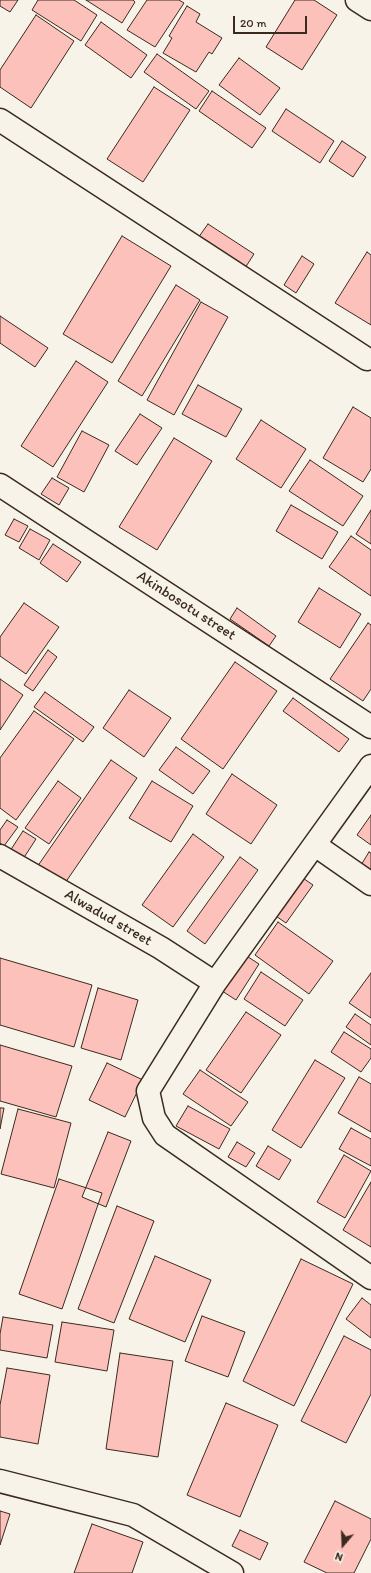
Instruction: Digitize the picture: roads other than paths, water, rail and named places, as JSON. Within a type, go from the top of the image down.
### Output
[{"type":"street","points":[[357,0],[371,9]]},
{"type":"street","points":[[0,120],[367,359]]},
{"type":"street","name":"Akinbosotu street","points":[[0,485],[371,727]]},
{"type":"street","points":[[371,766],[215,983],[148,1091],[154,1118],[165,1135],[371,1278]]},
{"type":"street","points":[[314,845],[371,884]]},
{"type":"street","name":"Alwadud street","points":[[1,860],[160,948],[215,983]]},
{"type":"street","points":[[0,1481],[133,1515],[232,1573]]}]
